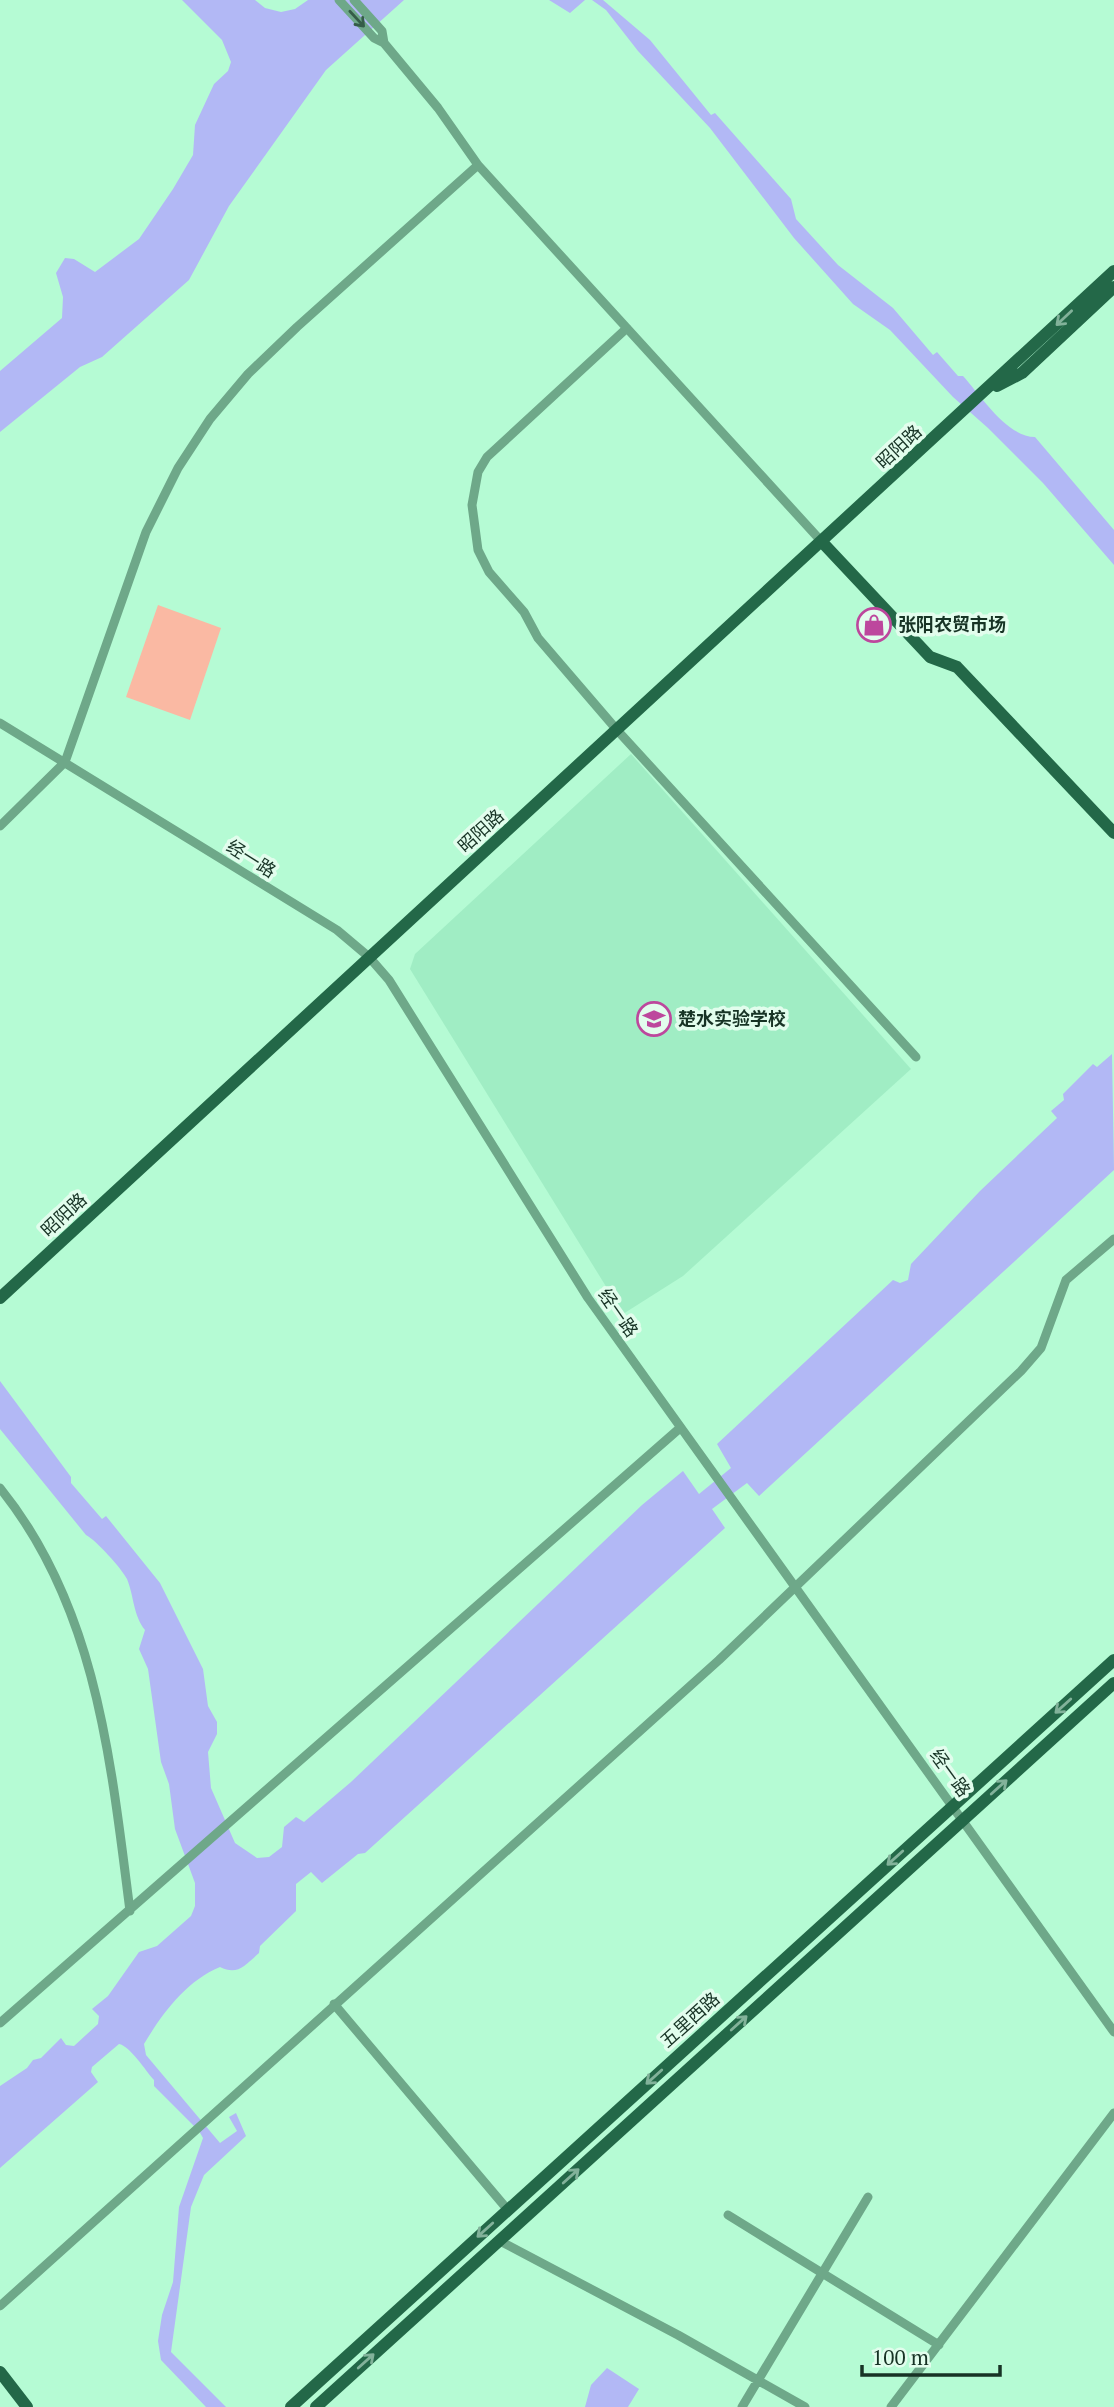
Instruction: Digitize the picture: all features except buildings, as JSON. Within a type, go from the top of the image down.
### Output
[{"type":"main road","name":"昭阳路","points":[[0,1298],[987,391],[1114,271]]},
{"type":"main road","name":"昭阳路","points":[[987,391],[1022,373],[1114,287]]},
{"type":"main road","points":[[822,542],[930,657],[957,667],[1114,833]]},
{"type":"main road","name":"五里西路","points":[[290,2407],[1114,1660]]},
{"type":"main road","name":"五里西路","points":[[316,2407],[1114,1683]]},
{"type":"main road","points":[[0,2372],[27,2407]]},
{"type":"street","points":[[339,0],[374,38],[384,43],[438,108],[478,165],[822,542]]},
{"type":"street","points":[[354,0],[382,31],[384,43]]},
{"type":"street","points":[[0,826],[65,762],[146,532],[178,468],[211,419],[248,374],[297,327],[478,165]]},
{"type":"street","points":[[627,328],[487,457],[478,472],[472,505],[478,550],[489,572],[524,612],[538,638],[617,730],[916,1057]]},
{"type":"street","name":"经一路","points":[[0,723],[337,930],[369,957],[399,993],[588,1298],[964,1819],[1114,2032]]},
{"type":"street","points":[[0,2306],[699,1678],[1021,1371],[1041,1348],[1066,1280],[1114,1238]]},
{"type":"street","points":[[0,2023],[680,1428]]},
{"type":"street","points":[[0,1488],[50,1565],[75,1620],[95,1684],[111,1764],[130,1910]]},
{"type":"street","points":[[334,2004],[508,2210]]},
{"type":"street","points":[[891,2407],[1114,2113]]},
{"type":"street","points":[[742,2407],[868,2197]]},
{"type":"street","points":[[728,2215],[939,2345]]},
{"type":"street","points":[[500,2241],[805,2407]]},
{"type":"shaded area","points":[[158,605],[221,628],[190,720],[126,697]]},
{"type":"shaded area","name":"楚水实验学校","points":[[631,754],[911,1069],[683,1276],[623,1314],[410,969],[415,954]]},
{"type":"water","points":[[182,0],[255,0],[265,8],[281,12],[295,9],[308,0],[404,0],[326,70],[229,206],[189,280],[102,357],[80,367],[0,432],[0,371],[62,318],[63,297],[56,273],[65,258],[74,259],[95,272],[139,239],[193,155],[195,125],[214,84],[228,71],[231,62],[222,40]]},
{"type":"water","points":[[549,0],[585,0],[570,13]]},
{"type":"water","points":[[592,0],[603,0],[650,40],[711,115],[715,113],[791,199],[796,219],[838,265],[893,308],[933,355],[937,352],[958,376],[963,376],[1005,423],[1014,430],[1035,437],[1114,530],[1114,565],[1043,483],[953,397],[890,330],[853,304],[794,238],[710,128],[638,51],[606,10]]},
{"type":"water","points":[[1112,1054],[1114,1170],[759,1496],[747,1483],[712,1509],[725,1528],[365,1853],[358,1854],[322,1883],[311,1872],[296,1884],[296,1911],[260,1946],[259,1953],[237,1970],[220,1967],[196,1981],[176,1999],[151,2033],[144,2044],[146,2055],[220,2143],[237,2131],[229,2117],[236,2113],[246,2136],[204,2175],[191,2207],[171,2352],[226,2407],[206,2407],[161,2360],[158,2341],[162,2315],[173,2282],[179,2207],[203,2138],[154,2086],[154,2080],[137,2059],[119,2044],[92,2067],[91,2072],[98,2082],[0,2168],[0,2086],[27,2068],[33,2060],[41,2058],[61,2038],[66,2045],[74,2046],[98,2024],[99,2016],[92,2009],[108,1996],[139,1952],[157,1946],[191,1916],[195,1906],[195,1883],[175,1829],[169,1784],[161,1762],[148,1669],[139,1649],[145,1630],[138,1618],[127,1579],[108,1555],[86,1535],[0,1429],[0,1381],[71,1477],[71,1483],[102,1519],[106,1516],[160,1583],[203,1669],[208,1706],[217,1722],[217,1734],[208,1752],[211,1788],[235,1843],[257,1858],[269,1857],[282,1847],[284,1827],[296,1817],[304,1822],[351,1782],[642,1505],[683,1471],[699,1494],[731,1468],[717,1444],[893,1280],[900,1283],[908,1280],[911,1264],[980,1191],[1057,1118],[1051,1111],[1064,1100],[1063,1094],[1093,1064],[1097,1067]]},
{"type":"water","points":[[607,2368],[639,2389],[628,2407],[585,2407],[591,2385]]},
{"type":"place","name":"张阳农贸市场","points":[[874,625]]},
{"type":"place","name":"楚水实验学校","points":[[654,1019]]}]
